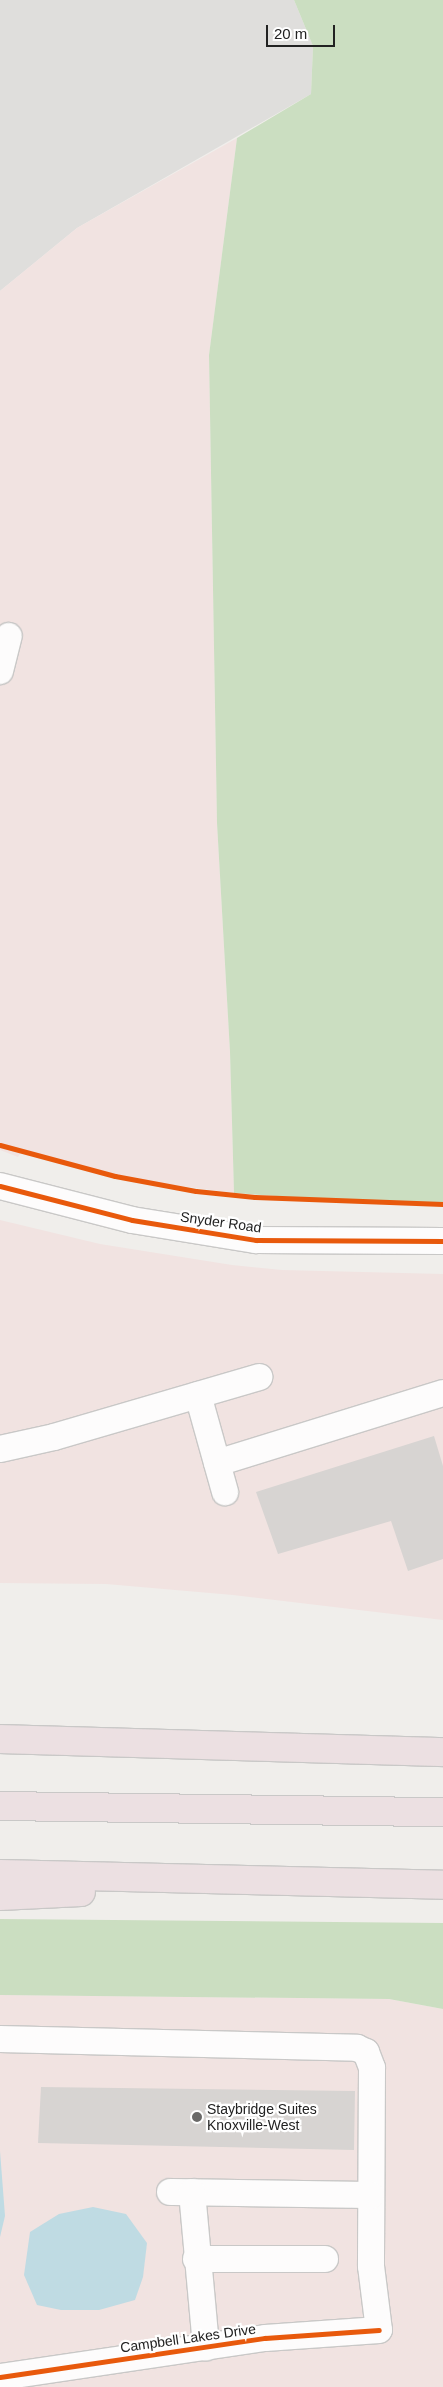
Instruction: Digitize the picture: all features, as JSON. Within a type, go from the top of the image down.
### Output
[{"type":"highway","points":[[0,1739],[443,1752]]},
{"type":"highway","points":[[0,1806],[443,1812]]},
{"type":"highway","points":[[0,1874],[443,1885]]},
{"type":"highway","points":[[0,1896],[288,1881]]},
{"type":"street","points":[[0,671],[9,636]]},
{"type":"street","name":"Snyder Road","points":[[0,1186],[132,1220],[256,1240],[443,1241]]},
{"type":"street","points":[[0,1450],[54,1437],[259,1377]]},
{"type":"street","points":[[217,1463],[443,1393]]},
{"type":"street","points":[[198,1395],[225,1492]]},
{"type":"street","points":[[0,2039],[357,2048],[366,2052],[372,2068],[371,2195],[181,2192],[196,2259],[206,2347]]},
{"type":"street","name":"Campbell Lakes Drive","points":[[0,2377],[265,2338],[379,2330],[372,2266],[371,2195]]},
{"type":"street","points":[[196,2259],[325,2259]]},
{"type":"shaded area","points":[[0,0],[294,0],[313,46],[311,94],[77,228],[0,291]]},
{"type":"shaded area","points":[[237,138],[209,355],[217,823],[230,1052],[234,1193],[150,1182],[21,1152],[18,1157],[0,1150],[0,291],[77,228]]},
{"type":"shaded area","points":[[0,1220],[100,1244],[232,1265],[282,1270],[443,1274],[443,1620],[233,1595],[106,1584],[0,1583]]},
{"type":"shaded area","points":[[0,1995],[389,1999],[443,2009],[443,2387],[0,2387]]},
{"type":"green space","points":[[294,0],[443,0],[443,1202],[394,1204],[234,1193],[230,1052],[217,823],[209,355],[237,138],[311,94],[313,46]]},
{"type":"green space","points":[[0,1919],[443,1923],[443,2009],[389,1999],[0,1995]]},
{"type":"water","points":[[0,2151],[5,2216],[0,2237]]},
{"type":"water","points":[[93,2207],[126,2214],[147,2243],[143,2277],[135,2300],[99,2310],[61,2310],[37,2305],[24,2275],[30,2232],[59,2214]]},
{"type":"building","points":[[434,1436],[443,1466],[443,1559],[408,1571],[391,1521],[278,1554],[256,1492]]},
{"type":"building","name":"Staybridge Suites Knoxville-West","points":[[41,2087],[355,2091],[354,2150],[38,2143]]},
{"type":"cycle path","points":[[0,1145],[115,1176],[196,1191],[255,1197],[443,1204]]},
{"type":"cycle path","points":[[0,1186],[132,1220],[256,1240],[443,1241]]},
{"type":"cycle path","points":[[0,2377],[265,2338],[379,2330]]},
{"type":"place","name":"Staybridge Suites Knoxville-West","points":[[197,2117]]}]
